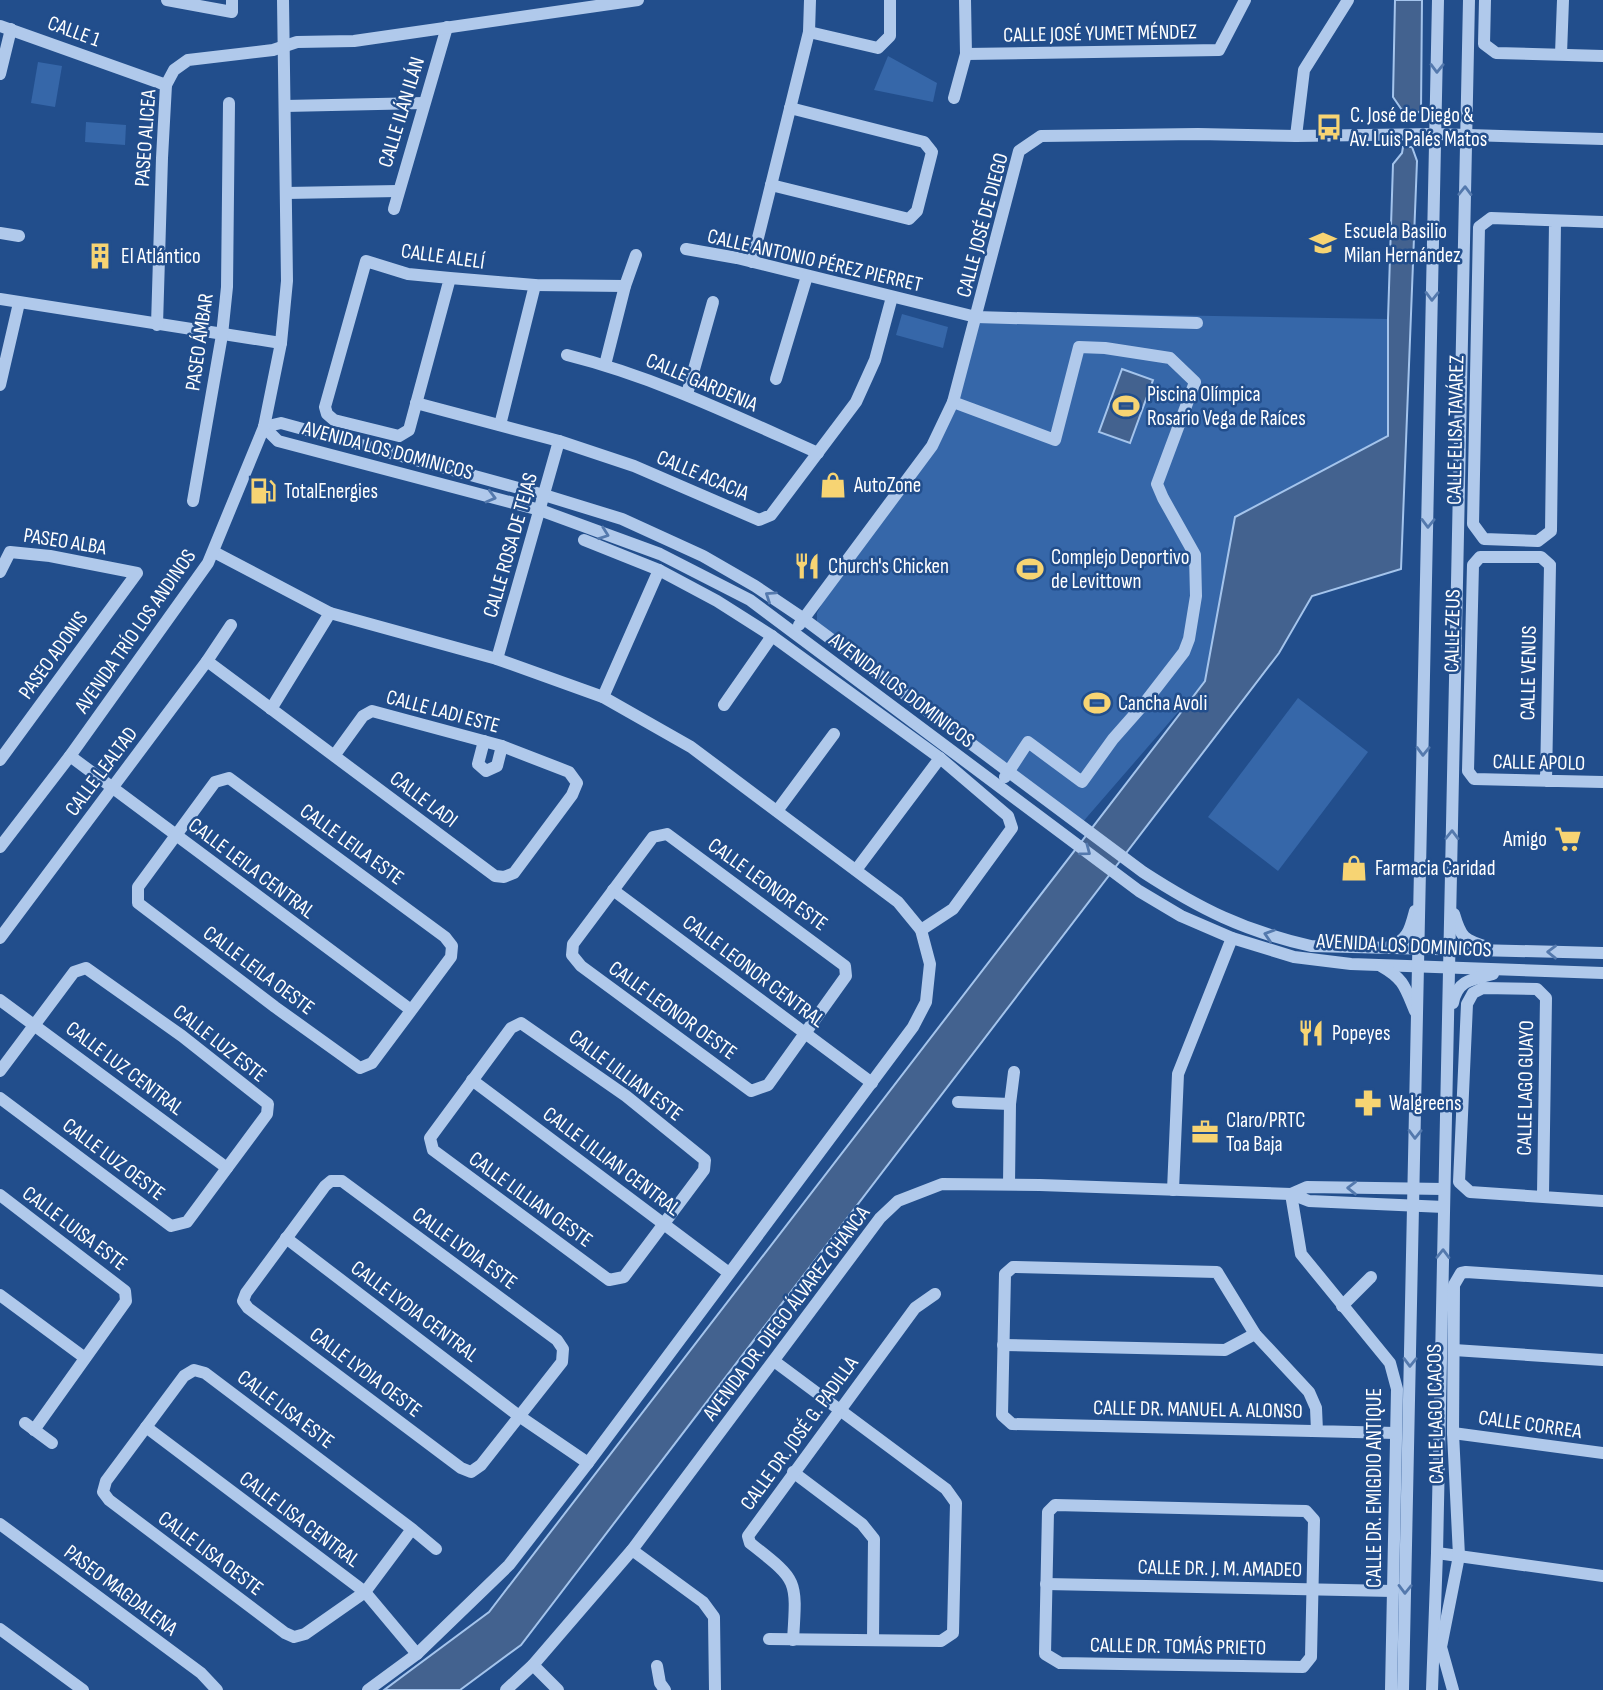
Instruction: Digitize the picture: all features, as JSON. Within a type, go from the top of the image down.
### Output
[{"type":"street","points":[[167,0],[232,12],[232,0]]},
{"type":"street","name":"AVENIDA TRÍO LOS ANDINOS","points":[[0,847],[69,756],[215,552],[264,427],[281,343],[287,281],[283,0]]},
{"type":"street","name":"PASEO ALICEA","points":[[157,325],[166,85],[174,70],[188,60],[273,50],[297,42],[354,41],[638,0]]},
{"type":"street","points":[[752,262],[809,32],[810,0]]},
{"type":"street","points":[[809,32],[878,48],[890,36],[890,0]]},
{"type":"street","points":[[954,98],[966,54],[965,0]]},
{"type":"street","name":"CALLE JOSÉ YUMET MÉNDEZ","points":[[966,54],[1219,50],[1245,0]]},
{"type":"street","points":[[1296,136],[1304,71],[1348,0]]},
{"type":"street","points":[[1403,1690],[1438,0]]},
{"type":"street","points":[[1432,1690],[1469,0]]},
{"type":"street","points":[[1485,0],[1484,44],[1496,53],[1603,56]]},
{"type":"street","points":[[1561,54],[1563,0]]},
{"type":"street","points":[[0,74],[5,27]]},
{"type":"street","name":"CALLE 1","points":[[5,27],[166,85]]},
{"type":"street","name":"CALLE ILÁN ILÁN","points":[[394,209],[447,27]]},
{"type":"street","name":"PASEO ÁMBAR","points":[[193,501],[222,335],[227,287],[229,103]]},
{"type":"street","points":[[285,106],[424,103]]},
{"type":"street","points":[[771,185],[909,219],[917,211],[932,152],[924,142],[790,108]]},
{"type":"street","name":"CALLE JOSÉ DE DIEGO","points":[[794,632],[932,446],[953,402],[1019,151],[1041,136],[1436,134],[1603,139]]},
{"type":"street","points":[[286,193],[398,191]]},
{"type":"street","name":"CALLE ELISA TAVÁREZ","points":[[1555,222],[1551,531],[1538,541],[1484,539],[1472,524],[1479,227],[1491,218],[1603,222]]},
{"type":"street","points":[[0,233],[19,236]]},
{"type":"street","name":"CALLE ANTONIO PÉREZ PIERRET","points":[[686,249],[752,262],[976,317],[1197,323]]},
{"type":"street","points":[[606,365],[625,286],[636,255]]},
{"type":"street","name":"CALLE ALELÍ","points":[[416,402],[409,430],[399,436],[334,419],[327,414],[325,407],[366,261],[408,274],[535,285],[625,286]]},
{"type":"street","points":[[776,379],[807,276]]},
{"type":"street","points":[[416,402],[450,278]]},
{"type":"street","points":[[500,425],[535,285]]},
{"type":"street","name":"CALLE ACACIA","points":[[416,402],[634,466],[759,520],[771,515],[856,402],[875,360],[892,297]]},
{"type":"street","points":[[0,299],[281,343]]},
{"type":"street","points":[[687,394],[713,302]]},
{"type":"street","points":[[0,385],[19,303]]},
{"type":"street","points":[[953,402],[1055,440],[1079,347],[1105,348],[1170,358],[1195,382],[1157,484],[1195,555],[1196,596],[1189,639],[1184,652],[1113,739],[1082,782],[1028,741],[999,787]]},
{"type":"street","name":"CALLE GARDENIA","points":[[567,355],[606,365],[687,394],[818,453]]},
{"type":"street","name":"AVENIDA LOS DOMINICOS","points":[[264,427],[281,423],[544,495],[622,519],[703,556],[755,586],[804,620],[1143,872],[1189,901],[1238,924],[1311,946],[1603,953]]},
{"type":"street","name":"AVENIDA LOS DOMINICOS","points":[[264,427],[278,441],[540,510],[660,554],[750,600],[1139,891],[1181,916],[1232,938],[1294,957],[1377,965],[1603,973]]},
{"type":"street","name":"CALLE ROSA DE TEJAS","points":[[497,659],[559,442]]},
{"type":"street","points":[[584,540],[659,570],[717,601],[772,636],[940,758],[1008,816],[1012,828],[953,909],[921,930]]},
{"type":"street","name":"PASEO ALBA","points":[[0,572],[10,552],[137,573]]},
{"type":"street","points":[[215,552],[330,614],[497,659],[603,697],[691,747],[898,902],[921,930],[930,964],[926,1002],[913,1027],[588,1463],[509,1565],[417,1654],[368,1690]]},
{"type":"street","name":"CALLE ZEUS","points":[[1474,779],[1468,771],[1473,565],[1480,557],[1507,556],[1541,557],[1550,565]]},
{"type":"street","name":"CALLE VENUS","points":[[1546,781],[1550,565]]},
{"type":"street","points":[[603,697],[659,570]]},
{"type":"street","name":"PASEO ADONIS","points":[[0,760],[137,573]]},
{"type":"street","points":[[271,709],[330,614]]},
{"type":"street","name":"CALLE LEALTAD","points":[[0,938],[231,625]]},
{"type":"street","points":[[724,705],[772,636]]},
{"type":"street","name":"CALLE LADI","points":[[207,661],[495,876],[503,877],[514,873],[572,795],[577,783],[569,772],[560,769]]},
{"type":"street","name":"CALLE LADI ESTE","points":[[334,756],[363,716],[372,711],[502,746],[560,769]]},
{"type":"street","points":[[776,811],[834,734]]},
{"type":"street","points":[[484,741],[478,764],[486,771],[496,766],[502,746]]},
{"type":"street","name":"CALLE LEILA CENTRAL","points":[[69,756],[411,1010]]},
{"type":"street","points":[[856,870],[940,758]]},
{"type":"street","name":"CALLE LEILA ESTE","points":[[176,835],[215,782],[229,778],[445,937],[452,946],[451,957],[411,1010]]},
{"type":"street","name":"CALLE APOLO","points":[[1474,779],[1603,782]]},
{"type":"street","name":"CALLE LEONOR ESTE","points":[[613,890],[653,837],[667,834],[829,953],[845,966],[846,976],[806,1034]]},
{"type":"street","name":"CALLE LEILA OESTE","points":[[176,835],[138,887],[138,904],[275,1007],[360,1068],[372,1063],[411,1010]]},
{"type":"street","name":"CALLE LEONOR CENTRAL","points":[[613,890],[872,1083]]},
{"type":"street","name":"CALLE LEONOR OESTE","points":[[613,890],[573,944],[572,955],[581,966],[751,1091],[768,1085],[806,1034]]},
{"type":"street","points":[[1385,949],[1402,942],[1410,928],[1420,894]]},
{"type":"street","points":[[1450,903],[1460,934],[1474,943],[1501,951]]},
{"type":"street","points":[[1173,1190],[1178,1074],[1232,938]]},
{"type":"street","points":[[1377,965],[1398,976],[1417,1017]]},
{"type":"street","name":"CALLE LUZ ESTE","points":[[34,1025],[74,972],[86,968],[182,1036],[268,1104],[267,1114],[227,1168]]},
{"type":"street","points":[[1448,1027],[1455,993],[1466,980],[1509,969]]},
{"type":"street","name":"CALLE LAGO GUAYO","points":[[1483,988],[1537,989],[1546,998],[1543,1195],[1470,1192],[1459,1182],[1468,1004],[1473,993],[1483,988]]},
{"type":"street","name":"CALLE LUZ CENTRAL","points":[[0,1000],[227,1168]]},
{"type":"street","name":"CALLE LILLIAN ESTE","points":[[472,1080],[511,1028],[521,1023],[626,1096],[705,1160],[704,1170],[664,1224]]},
{"type":"street","points":[[0,1071],[34,1025]]},
{"type":"street","points":[[1009,1184],[1010,1104],[1014,1072]]},
{"type":"street","name":"CALLE LILLIAN OESTE","points":[[472,1080],[430,1138],[433,1150],[446,1160],[609,1280],[624,1277],[664,1224]]},
{"type":"street","name":"CALLE LILLIAN CENTRAL","points":[[472,1080],[729,1273]]},
{"type":"street","name":"CALLE LUZ OESTE","points":[[0,1098],[171,1226],[187,1222],[227,1168]]},
{"type":"street","points":[[958,1102],[1010,1104]]},
{"type":"street","name":"CALLE LYDIA ESTE","points":[[286,1238],[325,1186],[331,1181],[342,1181],[557,1340],[563,1349],[562,1362],[519,1416]]},
{"type":"street","name":"AVENIDA DR. DIEGO ÁLVAREZ CHANCA","points":[[506,1690],[533,1665],[632,1550],[880,1219],[898,1201],[942,1184],[1009,1184],[1291,1194],[1309,1201],[1444,1207]]},
{"type":"street","name":"AVENIDA DR. DIEGO ÁLVAREZ CHANCA","points":[[1291,1194],[1307,1187],[1444,1189]]},
{"type":"street","name":"CALLE DR. EMIGDIO ANTIQUE","points":[[1291,1194],[1301,1254],[1390,1363],[1397,1389],[1391,1690]]},
{"type":"street","name":"CALLE LUISA ESTE","points":[[0,1195],[125,1291],[127,1301],[85,1358],[29,1426],[52,1443]]},
{"type":"street","points":[[1543,1195],[1603,1201]]},
{"type":"street","name":"CALLE LYDIA CENTRAL","points":[[286,1238],[519,1416],[588,1463]]},
{"type":"street","name":"CALLE LYDIA OESTE","points":[[286,1238],[246,1293],[243,1301],[248,1308],[461,1468],[471,1472],[481,1465],[519,1416]]},
{"type":"street","points":[[1255,1335],[1225,1350],[1003,1345],[1005,1273],[1013,1267],[1217,1272],[1255,1335],[1310,1392],[1316,1408],[1317,1431]]},
{"type":"street","name":"CALLE LAGO ICACOS","points":[[1454,1690],[1441,1647],[1459,1556],[1452,1433],[1454,1285],[1461,1273],[1466,1272],[1603,1281]]},
{"type":"street","points":[[1342,1306],[1371,1278]]},
{"type":"street","name":"CALLE DR. JOSÉ G. PADILLA","points":[[793,1640],[793,1584],[787,1573],[750,1543],[748,1536],[915,1308],[935,1294]]},
{"type":"street","points":[[0,1295],[85,1358]]},
{"type":"street","name":"CALLE DR. MANUEL A. ALONSO","points":[[1003,1345],[1002,1415],[1012,1424],[1396,1433]]},
{"type":"street","points":[[1454,1350],[1603,1360]]},
{"type":"street","points":[[769,1639],[941,1641],[953,1633],[956,1503],[946,1489],[774,1360]]},
{"type":"street","name":"CALLE LISA ESTE","points":[[146,1427],[184,1376],[194,1370],[205,1373],[436,1549]]},
{"type":"street","name":"CALLE LISA CENTRAL","points":[[146,1427],[365,1592],[417,1654]]},
{"type":"street","name":"CALLE LISA OESTE","points":[[146,1427],[106,1481],[103,1492],[109,1500],[285,1633],[294,1637],[305,1634],[365,1592]]},
{"type":"street","name":"CALLE CORREA","points":[[1452,1433],[1603,1453]]},
{"type":"street","points":[[793,1472],[862,1524],[874,1539],[873,1639]]},
{"type":"street","points":[[1045,1584],[1048,1512],[1055,1505],[1069,1504],[1306,1511],[1314,1520],[1313,1589]]},
{"type":"street","name":"PASEO MAGDALENA","points":[[0,1524],[201,1673],[217,1690]]},
{"type":"street","points":[[365,1592],[412,1529]]},
{"type":"street","points":[[632,1550],[703,1602],[714,1617],[715,1690]]},
{"type":"street","points":[[1437,1553],[1603,1576]]},
{"type":"street","name":"CALLE DR. J. M. AMADEO","points":[[1045,1584],[1393,1591]]},
{"type":"street","name":"CALLE DR. TOMÁS PRIETO","points":[[1045,1584],[1045,1654],[1060,1663],[1303,1667],[1311,1657],[1313,1589]]},
{"type":"street","points":[[0,1629],[83,1690]]},
{"type":"street","points":[[533,1665],[558,1690]]},
{"type":"street","points":[[657,1666],[660,1683],[665,1690]]},
{"type":"shaded area","points":[[1395,0],[1422,0],[1421,111],[1412,115],[1412,122],[1403,121],[1404,113],[1393,97]]},
{"type":"shaded area","points":[[888,56],[937,83],[933,102],[874,90]]},
{"type":"shaded area","points":[[38,62],[62,66],[55,107],[31,103]]},
{"type":"shaded area","points":[[86,122],[126,125],[125,145],[85,142]]},
{"type":"shaded area","points":[[1403,147],[1412,147],[1417,161],[1401,569],[1312,596],[1279,653],[521,1645],[460,1690],[384,1690],[489,1612],[1205,681],[1235,517],[1388,436],[1388,319],[1393,164],[1402,153]]},
{"type":"shaded area","name":"Complejo Deportivo de Levittown","points":[[993,312],[1388,319],[1388,436],[1235,517],[1205,681],[1081,824],[817,622],[817,613],[824,600],[934,447],[977,325]]},
{"type":"shaded area","points":[[902,314],[948,327],[943,348],[896,335]]},
{"type":"shaded area","name":"Piscina Olímpica Rosario Vega de Raíces","points":[[1122,369],[1153,380],[1130,443],[1099,432]]},
{"type":"shaded area","points":[[1298,698],[1368,752],[1278,871],[1208,817]]},
{"type":"place","name":"C. José de Diego & Av. Luis Palés Matos","points":[[1329,127]]},
{"type":"place","name":"Escuela Basilio Milan Hernández","points":[[1323,243]]},
{"type":"place","name":"El Atlántico","points":[[100,256]]},
{"type":"place","name":"Piscina Olímpica Rosario Vega de Raíces","points":[[1126,406]]},
{"type":"place","name":"AutoZone","points":[[833,485]]},
{"type":"place","name":"TotalEnergies","points":[[263,491]]},
{"type":"place","name":"Church's Chicken","points":[[807,566]]},
{"type":"place","name":"Complejo Deportivo de Levittown","points":[[1030,569]]},
{"type":"place","name":"Cancha Avoli","points":[[1097,703]]},
{"type":"place","name":"Amigo","points":[[1568,839]]},
{"type":"place","name":"Farmacia Caridad","points":[[1354,868]]},
{"type":"place","name":"Popeyes","points":[[1311,1033]]},
{"type":"place","name":"Walgreens","points":[[1368,1103]]},
{"type":"place","name":"Claro/PRTC Toa Baja","points":[[1205,1132]]}]
